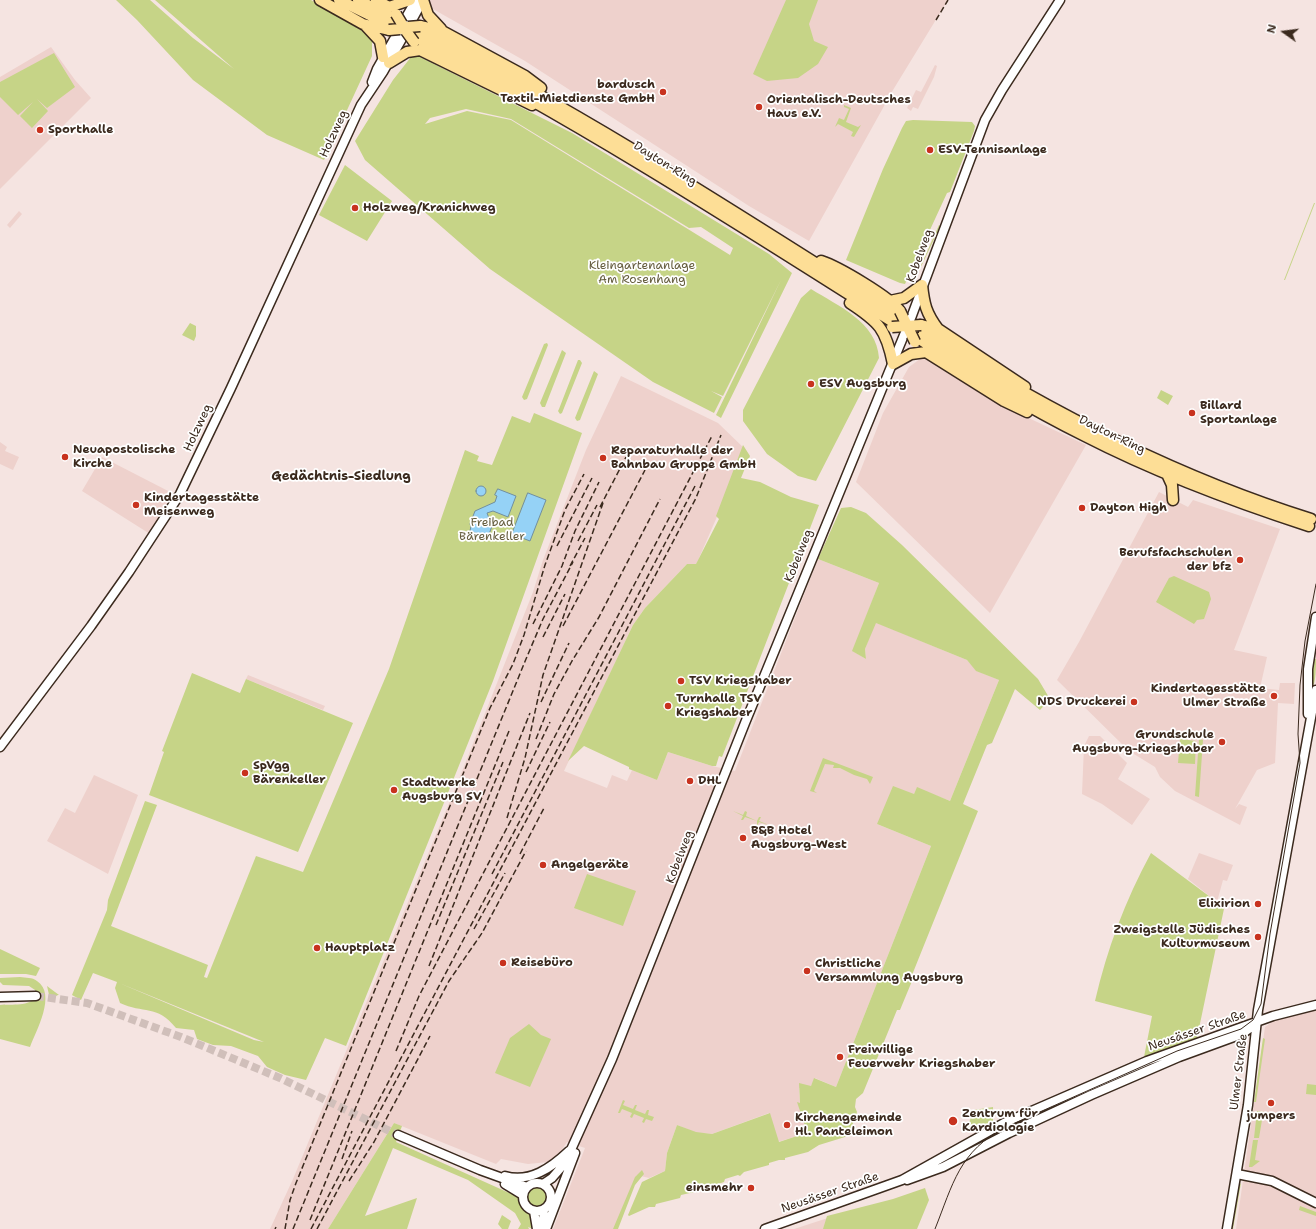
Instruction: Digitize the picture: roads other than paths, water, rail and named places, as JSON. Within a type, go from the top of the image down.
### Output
[{"type":"highway","points":[[320,0],[363,24],[380,41],[386,60],[407,52],[404,28],[410,0]]},
{"type":"highway","name":"Dayton-Ring","points":[[339,0],[482,62],[800,258],[897,320]]},
{"type":"highway","name":"Dayton-Ring","points":[[358,0],[404,28]]},
{"type":"highway","points":[[376,0],[404,28],[519,100],[556,108]]},
{"type":"highway","points":[[423,0],[428,15],[442,30],[525,76],[556,108]]},
{"type":"highway","points":[[363,24],[442,30]]},
{"type":"highway","points":[[800,258],[834,267],[890,301],[897,320],[920,335],[926,352],[1004,401],[1022,410],[1067,422]]},
{"type":"highway","points":[[800,258],[822,284],[858,308],[878,325],[889,342],[893,364],[911,354],[926,352]]},
{"type":"highway","points":[[890,301],[904,298],[922,285],[927,314],[938,329],[1067,422]]},
{"type":"highway","points":[[878,325],[897,320],[920,335]]},
{"type":"highway","points":[[920,335],[938,329]]},
{"type":"highway","name":"Dayton-Ring","points":[[920,335],[1006,384],[1067,422],[1167,474],[1256,509],[1310,523],[1176,469],[1067,422]]},
{"type":"highway","points":[[1167,474],[1172,485],[1173,500],[1190,484]]},
{"type":"main road","name":"Holzweg","points":[[404,28],[416,0]]},
{"type":"main road","name":"Holzweg","points":[[0,747],[91,626],[133,566],[180,494],[333,164],[386,60],[404,28],[423,0]]},
{"type":"main road","name":"Kobelweg","points":[[550,1191],[574,1150],[580,1132],[612,1059],[832,507],[893,364],[985,120],[1002,90],[1060,0]]},
{"type":"main road","name":"Ulmer Straße","points":[[1308,729],[1308,669],[1316,618]]},
{"type":"main road","name":"Ulmer Straße","points":[[1227,1229],[1248,1105],[1258,1022],[1258,1010],[1316,690]]},
{"type":"main road","points":[[0,997],[36,996]]},
{"type":"main road","points":[[1258,1022],[1273,1016],[1316,1005]]},
{"type":"main road","name":"Neusässer Straße","points":[[902,1180],[1004,1123],[1147,1061],[1240,1027],[1258,1022]]},
{"type":"main road","name":"Neusässer Straße","points":[[765,1229],[902,1180],[920,1176],[943,1167],[1009,1133],[1127,1079],[1179,1057],[1242,1034],[1258,1022]]},
{"type":"main road","points":[[398,1135],[525,1191]]},
{"type":"main road","name":"Kobelweg","points":[[543,1184],[559,1171],[574,1150]]},
{"type":"main road","points":[[480,1170],[511,1178],[530,1176],[552,1166],[574,1150]]},
{"type":"main road","points":[[546,1229],[574,1150]]},
{"type":"main road","points":[[1237,1174],[1272,1181],[1316,1203]]},
{"type":"main road","points":[[525,1191],[535,1183],[543,1184],[550,1191],[551,1199],[549,1205],[544,1210],[542,1229]]},
{"type":"main road","points":[[525,1191],[526,1205],[534,1211],[544,1210]]},
{"type":"main road","points":[[534,1211],[536,1229]]},
{"type":"water","points":[[479,486],[483,486],[485,487],[485,495],[479,496],[476,493],[476,489]]},
{"type":"water","points":[[498,489],[516,496],[508,517],[493,511],[487,513],[492,526],[488,537],[470,531],[470,524],[475,511],[495,502],[497,496],[495,495]]},
{"type":"water","points":[[528,493],[546,500],[530,541],[512,534]]},
{"type":"tunnel","points":[[36,996],[87,1003],[181,1037],[280,1078],[398,1135]]},
{"type":"tram line","points":[[935,1229],[947,1197],[960,1170],[968,1158],[990,1136],[1006,1127],[1177,1051],[1241,1029],[1253,1020],[1261,1004],[1270,934],[1300,763],[1298,734],[1300,685],[1305,641],[1316,584]]},
{"type":"railway","points":[[936,20],[948,0]]},
{"type":"railway","points":[[311,1229],[696,498],[721,435]]},
{"type":"railway","points":[[396,1051],[419,996],[712,436]]},
{"type":"railway","points":[[600,507],[626,457]]},
{"type":"railway","points":[[563,626],[645,470]]},
{"type":"railway","points":[[285,1229],[290,1200],[296,1183],[490,708],[513,664],[524,635],[545,565],[565,510],[584,474]]},
{"type":"railway","points":[[557,546],[592,478]]},
{"type":"railway","points":[[533,624],[562,566],[575,531],[599,482]]},
{"type":"railway","points":[[492,874],[695,486]]},
{"type":"railway","points":[[536,739],[554,694],[599,617],[660,499]]},
{"type":"railway","points":[[507,818],[525,758],[543,675],[603,503]]},
{"type":"railway","points":[[578,541],[597,505]]},
{"type":"railway","points":[[570,566],[585,538]]},
{"type":"railway","points":[[293,1229],[526,659],[543,619],[573,562]]},
{"type":"railway","points":[[543,637],[565,594]]},
{"type":"railway","points":[[541,702],[569,643]]},
{"type":"railway","points":[[429,966],[530,713]]},
{"type":"railway","points":[[526,772],[550,722]]},
{"type":"railway","points":[[310,1220],[509,731]]},
{"type":"railway","points":[[436,925],[503,762]]},
{"type":"railway","points":[[520,854],[544,808]]},
{"type":"railway","points":[[317,1229],[449,981],[482,933],[526,851]]},
{"type":"railway","points":[[474,929],[505,873]]},
{"type":"railway","points":[[349,1181],[374,1142],[430,1036]]},
{"type":"railway","points":[[342,1159],[352,1131]]},
{"type":"place","name":"bardusch Textil-Mietdienste GmbH","points":[[663,92]]},
{"type":"place","name":"Orientalisch-Deutsches Haus e.V.","points":[[759,107]]},
{"type":"place","name":"Sporthalle","points":[[40,130]]},
{"type":"place","name":"ESV-Tennisanlage","points":[[930,150]]},
{"type":"place","name":"Holzweg/Kranichweg","points":[[355,208]]},
{"type":"place","name":"ESV Augsburg","points":[[811,384]]},
{"type":"place","name":"Billard Sportanlage","points":[[1192,413]]},
{"type":"place","name":"Neuapostolische Kirche","points":[[65,457]]},
{"type":"place","name":"Reparaturhalle der Bahnbau Gruppe GmbH","points":[[603,458]]},
{"type":"place","name":"Kindertagesstätte Meisenweg","points":[[136,505]]},
{"type":"place","name":"Dayton High","points":[[1082,508]]},
{"type":"place","name":"Berufsfachschulen der bfz","points":[[1240,560]]},
{"type":"place","name":"TSV Kriegshaber","points":[[681,681]]},
{"type":"place","name":"Kindertagesstätte Ulmer Straße","points":[[1274,696]]},
{"type":"place","name":"NDS Druckerei","points":[[1134,702]]},
{"type":"place","name":"Turnhalle TSV Kriegshaber","points":[[668,706]]},
{"type":"place","name":"Grundschule Augsburg-Kriegshaber","points":[[1222,742]]},
{"type":"place","name":"SpVgg Bärenkeller","points":[[245,773]]},
{"type":"place","name":"DHL","points":[[690,781]]},
{"type":"place","name":"Stadtwerke Augsburg SV","points":[[394,790]]},
{"type":"place","name":"B&B Hotel Augsburg-West","points":[[743,838]]},
{"type":"place","name":"Angelgeräte","points":[[543,865]]},
{"type":"place","name":"Elixirion","points":[[1258,904]]},
{"type":"place","name":"Zweigstelle Jüdisches Kulturmuseum","points":[[1258,937]]},
{"type":"place","name":"Hauptplatz","points":[[317,948]]},
{"type":"place","name":"Reisebüro","points":[[503,963]]},
{"type":"place","name":"Christliche Versammlung Augsburg","points":[[807,971]]},
{"type":"place","name":"Freiwillige Feuerwehr Kriegshaber","points":[[840,1057]]},
{"type":"place","name":"jumpers","points":[[1271,1103]]},
{"type":"place","name":"Zentrum für Kardiologie","points":[[953,1121]]},
{"type":"place","name":"Kirchengemeinde Hl. Panteleimon","points":[[787,1125]]},
{"type":"place","name":"einsmehr","points":[[751,1188]]},
{"type":"district","name":"Gedächtnis-Siedlung","points":[[341,477]]},
{"type":"park label","name":"Kleingartenanlage Am Rosenhang","points":[[642,273]]},
{"type":"park label","name":"Freibad Bärenkeller","points":[[492,530]]}]
